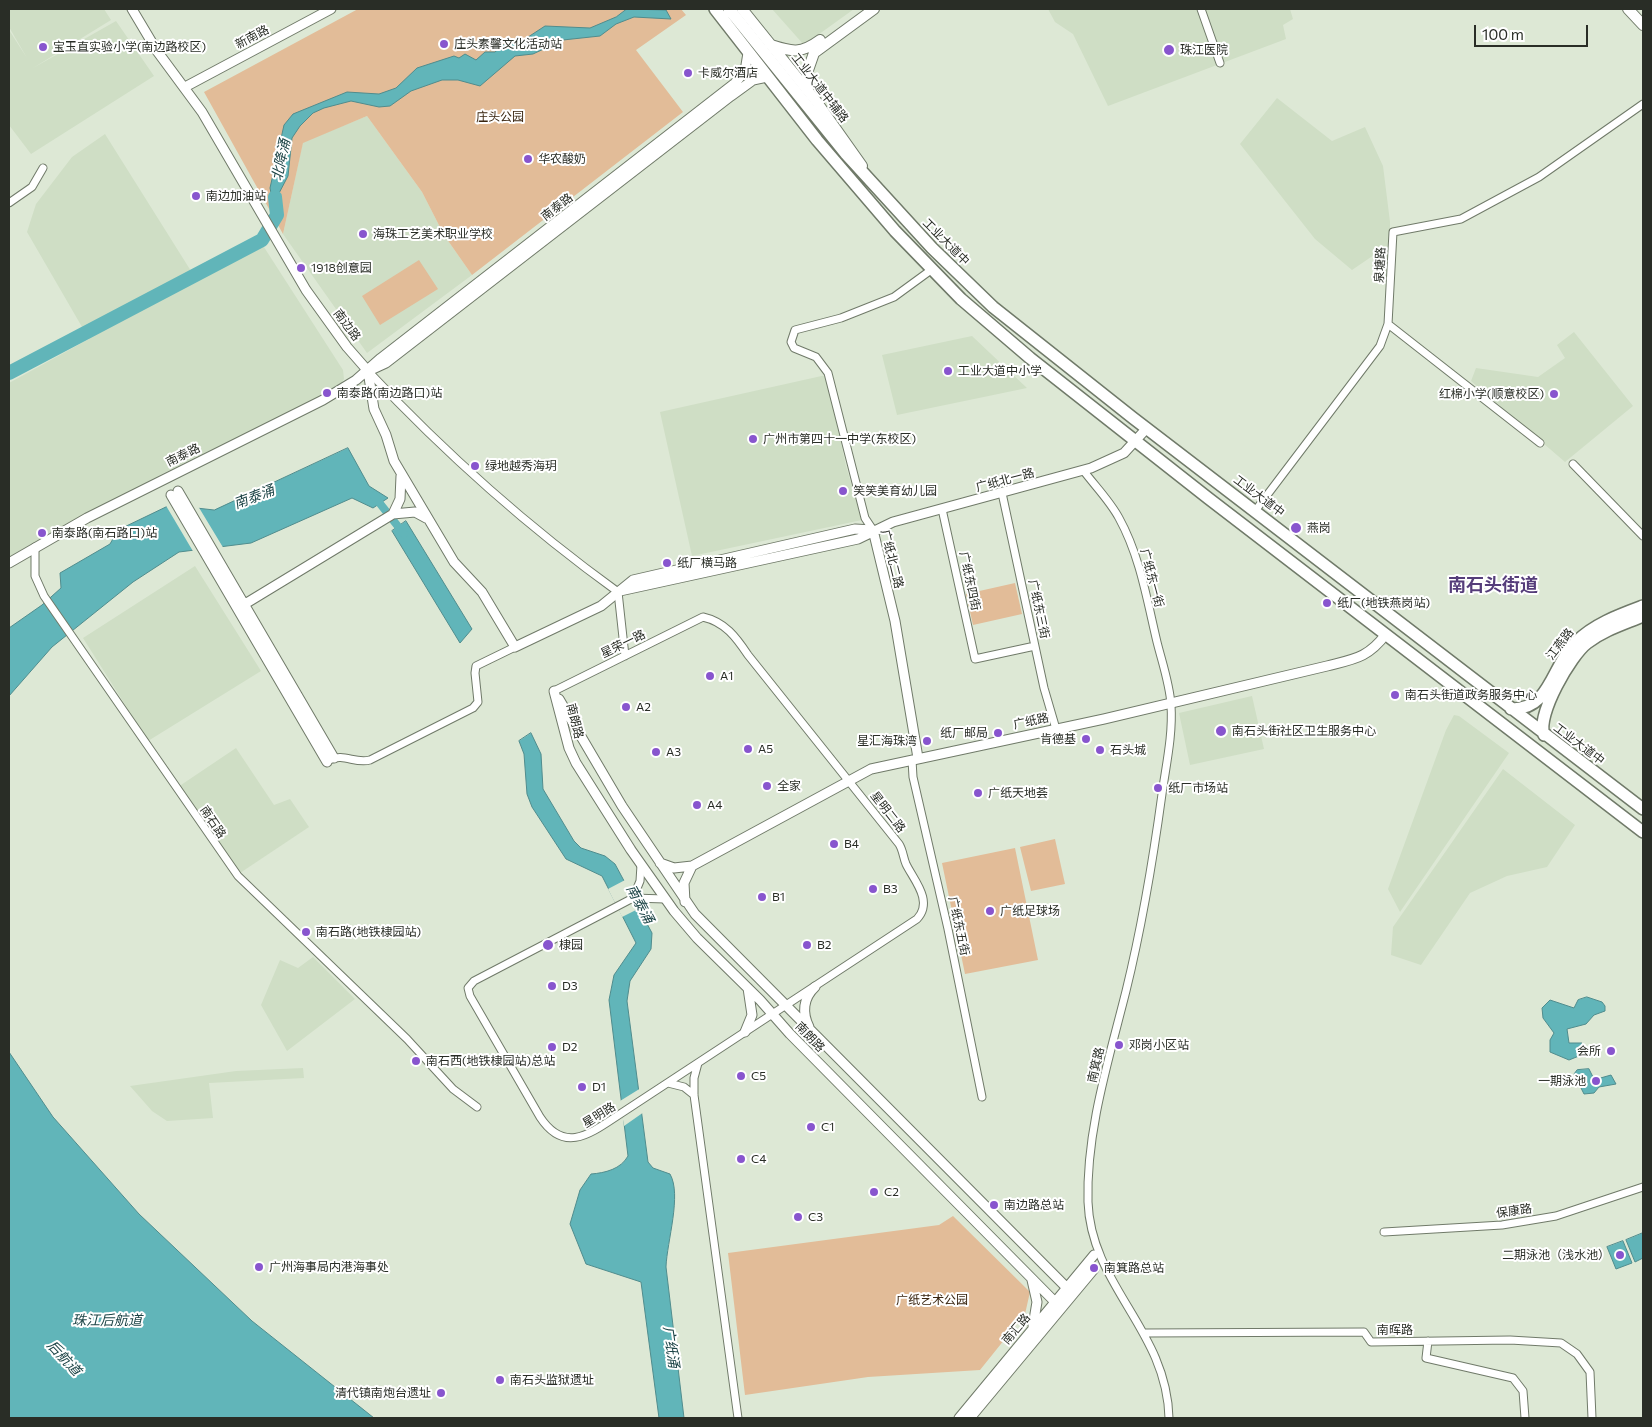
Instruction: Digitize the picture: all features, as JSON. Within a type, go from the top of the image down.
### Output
[{"type":"main road","points":[[710,9],[725,22]]},
{"type":"main road","points":[[716,9],[748,53],[830,155],[931,270],[992,326],[1136,441],[1643,832]]},
{"type":"main road","name":"工业大道中辅路","points":[[734,9],[770,44],[808,91],[842,136],[875,186]]},
{"type":"main road","name":"工业大道中","points":[[734,9],[846,154],[937,254],[994,306],[1147,428],[1413,631],[1544,735],[1643,809]]},
{"type":"main road","points":[[770,44],[785,50],[806,50],[864,9]]},
{"type":"main road","points":[[808,91],[807,73],[814,53],[829,40],[874,9]]},
{"type":"main road","points":[[1628,9],[1643,25]]},
{"type":"main road","name":"江燕路","points":[[1511,709],[1526,709],[1537,702],[1565,655],[1584,635],[1612,618],[1643,606]]},
{"type":"main road","name":"江燕路","points":[[1544,735],[1541,724],[1546,708],[1579,650],[1612,628],[1643,616]]},
{"type":"street","name":"南边路","points":[[132,9],[157,51],[185,87],[212,129],[306,290],[347,348],[410,417],[504,502],[579,564],[618,592]]},
{"type":"street","name":"新南路","points":[[185,87],[331,9]]},
{"type":"street","points":[[1200,9],[1220,63]]},
{"type":"street","name":"南泰路","points":[[368,371],[381,358],[735,83],[745,71],[748,53]]},
{"type":"street","name":"南泰路","points":[[9,562],[162,480],[323,400],[368,371],[393,358],[731,96],[753,80],[767,77]]},
{"type":"street","name":"泉塘路","points":[[1255,511],[1380,346],[1388,324],[1393,232],[1461,219],[1539,178],[1643,104]]},
{"type":"street","points":[[9,203],[32,187],[43,168]]},
{"type":"street","name":"广纸北二路","points":[[915,759],[895,621],[873,530],[865,518],[828,373],[816,358],[794,348],[791,342],[795,330],[841,318],[894,297],[931,270]]},
{"type":"street","points":[[1388,324],[1540,443]]},
{"type":"street","points":[[175,493],[330,760],[341,757],[362,762],[370,760],[473,708],[478,702],[474,674],[476,666],[515,647],[485,596],[454,562],[394,462],[386,435],[375,414],[368,371]]},
{"type":"street","name":"广纸北一路","points":[[515,647],[601,606],[633,580],[855,529],[873,530],[894,522],[1002,494],[1083,470],[1124,453],[1147,428]]},
{"type":"street","points":[[1573,464],[1643,536]]},
{"type":"street","name":"广纸东一街","points":[[1083,470],[1119,517],[1136,554],[1172,704]]},
{"type":"street","points":[[393,514],[401,492],[400,471]]},
{"type":"street","name":"广纸东三街","points":[[1002,494],[1035,646],[1056,729]]},
{"type":"street","name":"广纸东四街","points":[[942,509],[975,659],[1035,646]]},
{"type":"street","points":[[241,606],[393,514],[416,512],[429,521]]},
{"type":"street","name":"南石路","points":[[35,547],[35,576],[44,596],[238,876],[407,1039],[453,1089],[477,1107]]},
{"type":"street","points":[[618,592],[625,656]]},
{"type":"street","name":"星荣一路","points":[[554,691],[703,617]]},
{"type":"street","name":"星明二路","points":[[703,617],[713,620],[735,634],[748,655],[900,844],[907,865],[918,883],[923,908],[917,919],[786,1006]]},
{"type":"street","name":"广纸路","points":[[692,866],[870,769],[1172,704],[1363,657],[1378,645],[1386,634]]},
{"type":"street","name":"南朗路","points":[[554,691],[622,806],[686,903],[734,955],[1073,1294]]},
{"type":"street","name":"南朗路","points":[[554,691],[572,755],[641,865],[697,938],[1061,1308]]},
{"type":"street","name":"南箕路","points":[[1169,1418],[1169,1398],[1159,1362],[1145,1333],[1100,1257],[1089,1215],[1089,1183],[1093,1142],[1104,1079],[1129,978],[1153,861],[1169,744],[1172,704]]},
{"type":"street","name":"广纸东五街","points":[[915,759],[913,777],[948,929],[982,1097]]},
{"type":"street","points":[[657,861],[674,868],[692,866]]},
{"type":"street","points":[[641,865],[636,896],[666,900]]},
{"type":"street","points":[[686,903],[684,883],[692,866]]},
{"type":"street","name":"星明路","points":[[636,896],[474,981],[468,988],[470,996],[540,1117],[548,1127],[566,1138],[580,1138],[614,1118],[786,1006]]},
{"type":"street","points":[[725,965],[733,963],[734,955]]},
{"type":"street","points":[[810,1030],[805,1006],[807,995],[815,987]]},
{"type":"street","points":[[745,1032],[752,1015],[748,988]]},
{"type":"street","points":[[823,1068],[825,1057],[835,1055]]},
{"type":"street","points":[[698,1063],[694,1078],[694,1095],[738,1418]]},
{"type":"street","points":[[664,1085],[684,1087],[694,1095]]},
{"type":"street","name":"保康路","points":[[1384,1232],[1502,1225],[1556,1216],[1643,1186]]},
{"type":"street","points":[[1006,1252],[1017,1251],[1020,1241]]},
{"type":"street","name":"南汇路","points":[[958,1418],[1094,1255]]},
{"type":"street","name":"南汇路","points":[[970,1418],[1094,1268]]},
{"type":"street","points":[[1029,1276],[1035,1289],[1037,1302],[1031,1331]]},
{"type":"street","name":"南晖路","points":[[1145,1333],[1364,1332],[1371,1342],[1510,1340],[1562,1343],[1578,1354],[1590,1372],[1592,1418]]},
{"type":"street","points":[[1428,1341],[1426,1358],[1513,1378],[1523,1391],[1524,1418]]},
{"type":"shaded area","points":[[9,9],[104,9],[111,20],[33,68],[116,21],[154,76],[31,154],[9,125],[9,30],[27,58],[9,27]]},
{"type":"shaded area","points":[[772,9],[854,9],[804,45]]},
{"type":"shaded area","name":"珠江医院","points":[[1048,9],[1290,9],[1293,19],[1283,25],[1286,39],[1108,106],[1073,34],[1055,22]]},
{"type":"shaded area","points":[[1277,98],[1332,141],[1365,127],[1383,166],[1390,222],[1390,244],[1352,270],[1315,239],[1240,144]]},
{"type":"shaded area","name":"海珠工艺美术职业学校","points":[[367,116],[422,192],[444,235],[472,275],[367,353],[283,234],[303,142]]},
{"type":"shaded area","points":[[105,134],[196,279],[262,244],[343,370],[344,379],[340,387],[164,473],[9,557],[9,383],[89,339],[27,232],[36,204],[72,157]]},
{"type":"shaded area","name":"红棉小学(顺意校区)","points":[[1574,332],[1633,406],[1565,462],[1471,381],[1476,368],[1538,377],[1565,358],[1557,345]]},
{"type":"shaded area","name":"工业大道中小学","points":[[972,336],[1027,388],[897,415],[882,355]]},
{"type":"shaded area","name":"广州市第四十一中学(东校区)","points":[[826,375],[846,466],[862,520],[692,556],[660,412]]},
{"type":"shaded area","points":[[195,566],[261,671],[148,741],[83,638]]},
{"type":"shaded area","name":"南石头街社区卫生服务中心","points":[[1252,696],[1264,749],[1190,765],[1179,713]]},
{"type":"shaded area","points":[[1454,715],[1459,716],[1509,753],[1400,912],[1388,889],[1446,730]]},
{"type":"shaded area","points":[[236,748],[274,805],[290,799],[309,827],[240,873],[178,787]]},
{"type":"shaded area","points":[[1503,769],[1575,825],[1547,867],[1507,876],[1470,893],[1421,965],[1391,955],[1393,927]]},
{"type":"shaded area","points":[[313,957],[355,999],[287,1051],[261,1005],[280,960],[298,968]]},
{"type":"shaded area","points":[[303,1068],[304,1078],[209,1083],[213,1118],[167,1121],[152,1111],[130,1086],[236,1071]]},
{"type":"green space","name":"庄头公园","points":[[358,9],[681,9],[686,15],[636,50],[683,112],[472,275],[444,235],[422,192],[367,116],[303,143],[283,234],[204,92]]},
{"type":"green space","points":[[419,260],[438,289],[380,325],[362,296]]},
{"type":"green space","points":[[1015,583],[1022,614],[973,625],[966,594]]},
{"type":"green space","points":[[1055,839],[1065,884],[1031,891],[1020,847]]},
{"type":"green space","name":"广纸足球场","points":[[1015,848],[1038,960],[965,974],[942,863]]},
{"type":"green space","name":"广纸艺术公园","points":[[953,1216],[1030,1292],[1025,1314],[980,1370],[868,1377],[745,1395],[728,1253],[939,1225]]},
{"type":"water","points":[[627,9],[666,10],[671,19],[634,17],[616,24],[600,36],[563,40],[533,54],[515,56],[480,86],[458,80],[442,80],[411,91],[390,106],[379,107],[351,101],[313,113],[300,126],[292,138],[288,176],[277,197],[277,215],[275,213],[270,188],[284,125],[293,114],[347,92],[379,94],[396,88],[417,68],[454,56],[459,58],[465,54],[476,60],[485,52],[495,52],[503,45],[522,41],[545,26],[590,28],[616,17]]},
{"type":"water","points":[[348,448],[369,486],[388,498],[373,508],[352,498],[251,543],[179,552],[133,582],[52,647],[9,696],[9,628],[42,605],[61,588],[60,573],[110,544],[118,530],[170,505],[214,510]]},
{"type":"water","points":[[406,521],[472,629],[460,643],[392,531]]},
{"type":"water","name":"广纸涌","points":[[531,733],[541,754],[543,789],[574,841],[581,848],[605,856],[615,864],[652,933],[651,949],[630,981],[627,1001],[648,1162],[653,1168],[670,1174],[675,1194],[666,1267],[684,1418],[659,1418],[641,1282],[586,1264],[570,1224],[580,1190],[591,1174],[612,1170],[628,1156],[609,1000],[614,975],[636,943],[602,876],[566,859],[532,807],[527,794],[524,754],[519,741]]},
{"type":"water","points":[[1587,997],[1602,1002],[1605,1006],[1605,1011],[1594,1015],[1586,1024],[1567,1029],[1569,1043],[1582,1043],[1579,1056],[1569,1060],[1550,1052],[1550,1040],[1554,1033],[1543,1018],[1542,1008],[1550,1000],[1574,1008],[1578,1000]]},
{"type":"water","name":"珠江后航道","points":[[9,1052],[53,1117],[139,1214],[252,1321],[374,1418],[9,1418]]},
{"type":"water","name":"一期泳池","points":[[1589,1069],[1593,1077],[1597,1079],[1611,1075],[1616,1084],[1599,1087],[1594,1093],[1584,1094],[1574,1074],[1577,1070]]},
{"type":"water","points":[[1643,1233],[1643,1258],[1635,1262],[1626,1240]]},
{"type":"water","name":"二期泳池（浅水池）","points":[[1623,1241],[1632,1263],[1616,1269],[1607,1247]]},
{"type":"pier","points":[[165,504],[198,506],[224,549],[194,553]]},
{"type":"pier","points":[[627,879],[642,907],[622,917],[608,889]]},
{"type":"pier","points":[[641,1088],[644,1112],[624,1126],[620,1101]]},
{"type":"waterway","name":"北降涌","points":[[9,373],[262,240],[277,215],[275,197]]},
{"type":"waterway","name":"南泰涌","points":[[374,496],[404,534]]},
{"type":"place","name":"庄头素馨文化活动站","points":[[444,44]]},
{"type":"place","name":"宝玉直实验小学(南边路校区)","points":[[43,47]]},
{"type":"place","name":"珠江医院","points":[[1169,50]]},
{"type":"place","name":"卡威尔酒店","points":[[688,73]]},
{"type":"place","name":"华农酸奶","points":[[528,159]]},
{"type":"place","name":"南边加油站","points":[[196,196]]},
{"type":"place","name":"海珠工艺美术职业学校","points":[[363,234]]},
{"type":"place","name":"1918创意园","points":[[301,268]]},
{"type":"place","name":"工业大道中小学","points":[[948,371]]},
{"type":"place","name":"南泰路(南边路口)站","points":[[327,393]]},
{"type":"place","name":"红棉小学(顺意校区)","points":[[1554,394]]},
{"type":"place","name":"广州市第四十一中学(东校区)","points":[[753,439]]},
{"type":"place","name":"绿地越秀海玥","points":[[475,466]]},
{"type":"place","name":"笑笑美育幼儿园","points":[[843,491]]},
{"type":"place","name":"燕岗","points":[[1296,528]]},
{"type":"place","name":"南泰路(南石路口)站","points":[[42,533]]},
{"type":"place","name":"纸厂横马路","points":[[667,563]]},
{"type":"place","name":"纸厂(地铁燕岗站)","points":[[1327,603]]},
{"type":"place","name":"A1","points":[[710,676]]},
{"type":"place","name":"南石头街道政务服务中心","points":[[1395,695]]},
{"type":"place","name":"A2","points":[[626,707]]},
{"type":"place","name":"南石头街社区卫生服务中心","points":[[1221,731]]},
{"type":"place","name":"纸厂邮局","points":[[998,733]]},
{"type":"place","name":"肯德基","points":[[1086,739]]},
{"type":"place","name":"星汇海珠湾","points":[[927,741]]},
{"type":"place","name":"A5","points":[[748,749]]},
{"type":"place","name":"石头城","points":[[1100,750]]},
{"type":"place","name":"A3","points":[[656,752]]},
{"type":"place","name":"全家","points":[[767,786]]},
{"type":"place","name":"纸厂市场站","points":[[1158,788]]},
{"type":"place","name":"广纸天地荟","points":[[978,793]]},
{"type":"place","name":"A4","points":[[697,805]]},
{"type":"place","name":"B4","points":[[834,844]]},
{"type":"place","name":"B3","points":[[873,889]]},
{"type":"place","name":"B1","points":[[762,897]]},
{"type":"place","name":"广纸足球场","points":[[990,911]]},
{"type":"place","name":"南石路(地铁棣园站)","points":[[306,932]]},
{"type":"place","name":"棣园","points":[[548,945]]},
{"type":"place","name":"B2","points":[[807,945]]},
{"type":"place","name":"D3","points":[[552,986]]},
{"type":"place","name":"邓岗小区站","points":[[1119,1045]]},
{"type":"place","name":"D2","points":[[552,1047]]},
{"type":"place","name":"会所","points":[[1611,1051]]},
{"type":"place","name":"南石西(地铁棣园站)总站","points":[[416,1061]]},
{"type":"place","name":"C5","points":[[741,1076]]},
{"type":"place","name":"一期泳池","points":[[1596,1081]]},
{"type":"place","name":"D1","points":[[582,1087]]},
{"type":"place","name":"C1","points":[[811,1127]]},
{"type":"place","name":"C4","points":[[741,1159]]},
{"type":"place","name":"C2","points":[[874,1192]]},
{"type":"place","name":"南边路总站","points":[[994,1205]]},
{"type":"place","name":"C3","points":[[798,1217]]},
{"type":"place","name":"二期泳池（浅水池）","points":[[1620,1255]]},
{"type":"place","name":"广州海事局内港海事处","points":[[259,1267]]},
{"type":"place","name":"南箕路总站","points":[[1094,1268]]},
{"type":"place","name":"南石头监狱遗址","points":[[500,1380]]},
{"type":"place","name":"清代镇南炮台遗址","points":[[441,1393]]},
{"type":"district","name":"南石头街道","points":[[1493,585]]},
{"type":"water label","name":"后航道","points":[[64,1358]]}]
